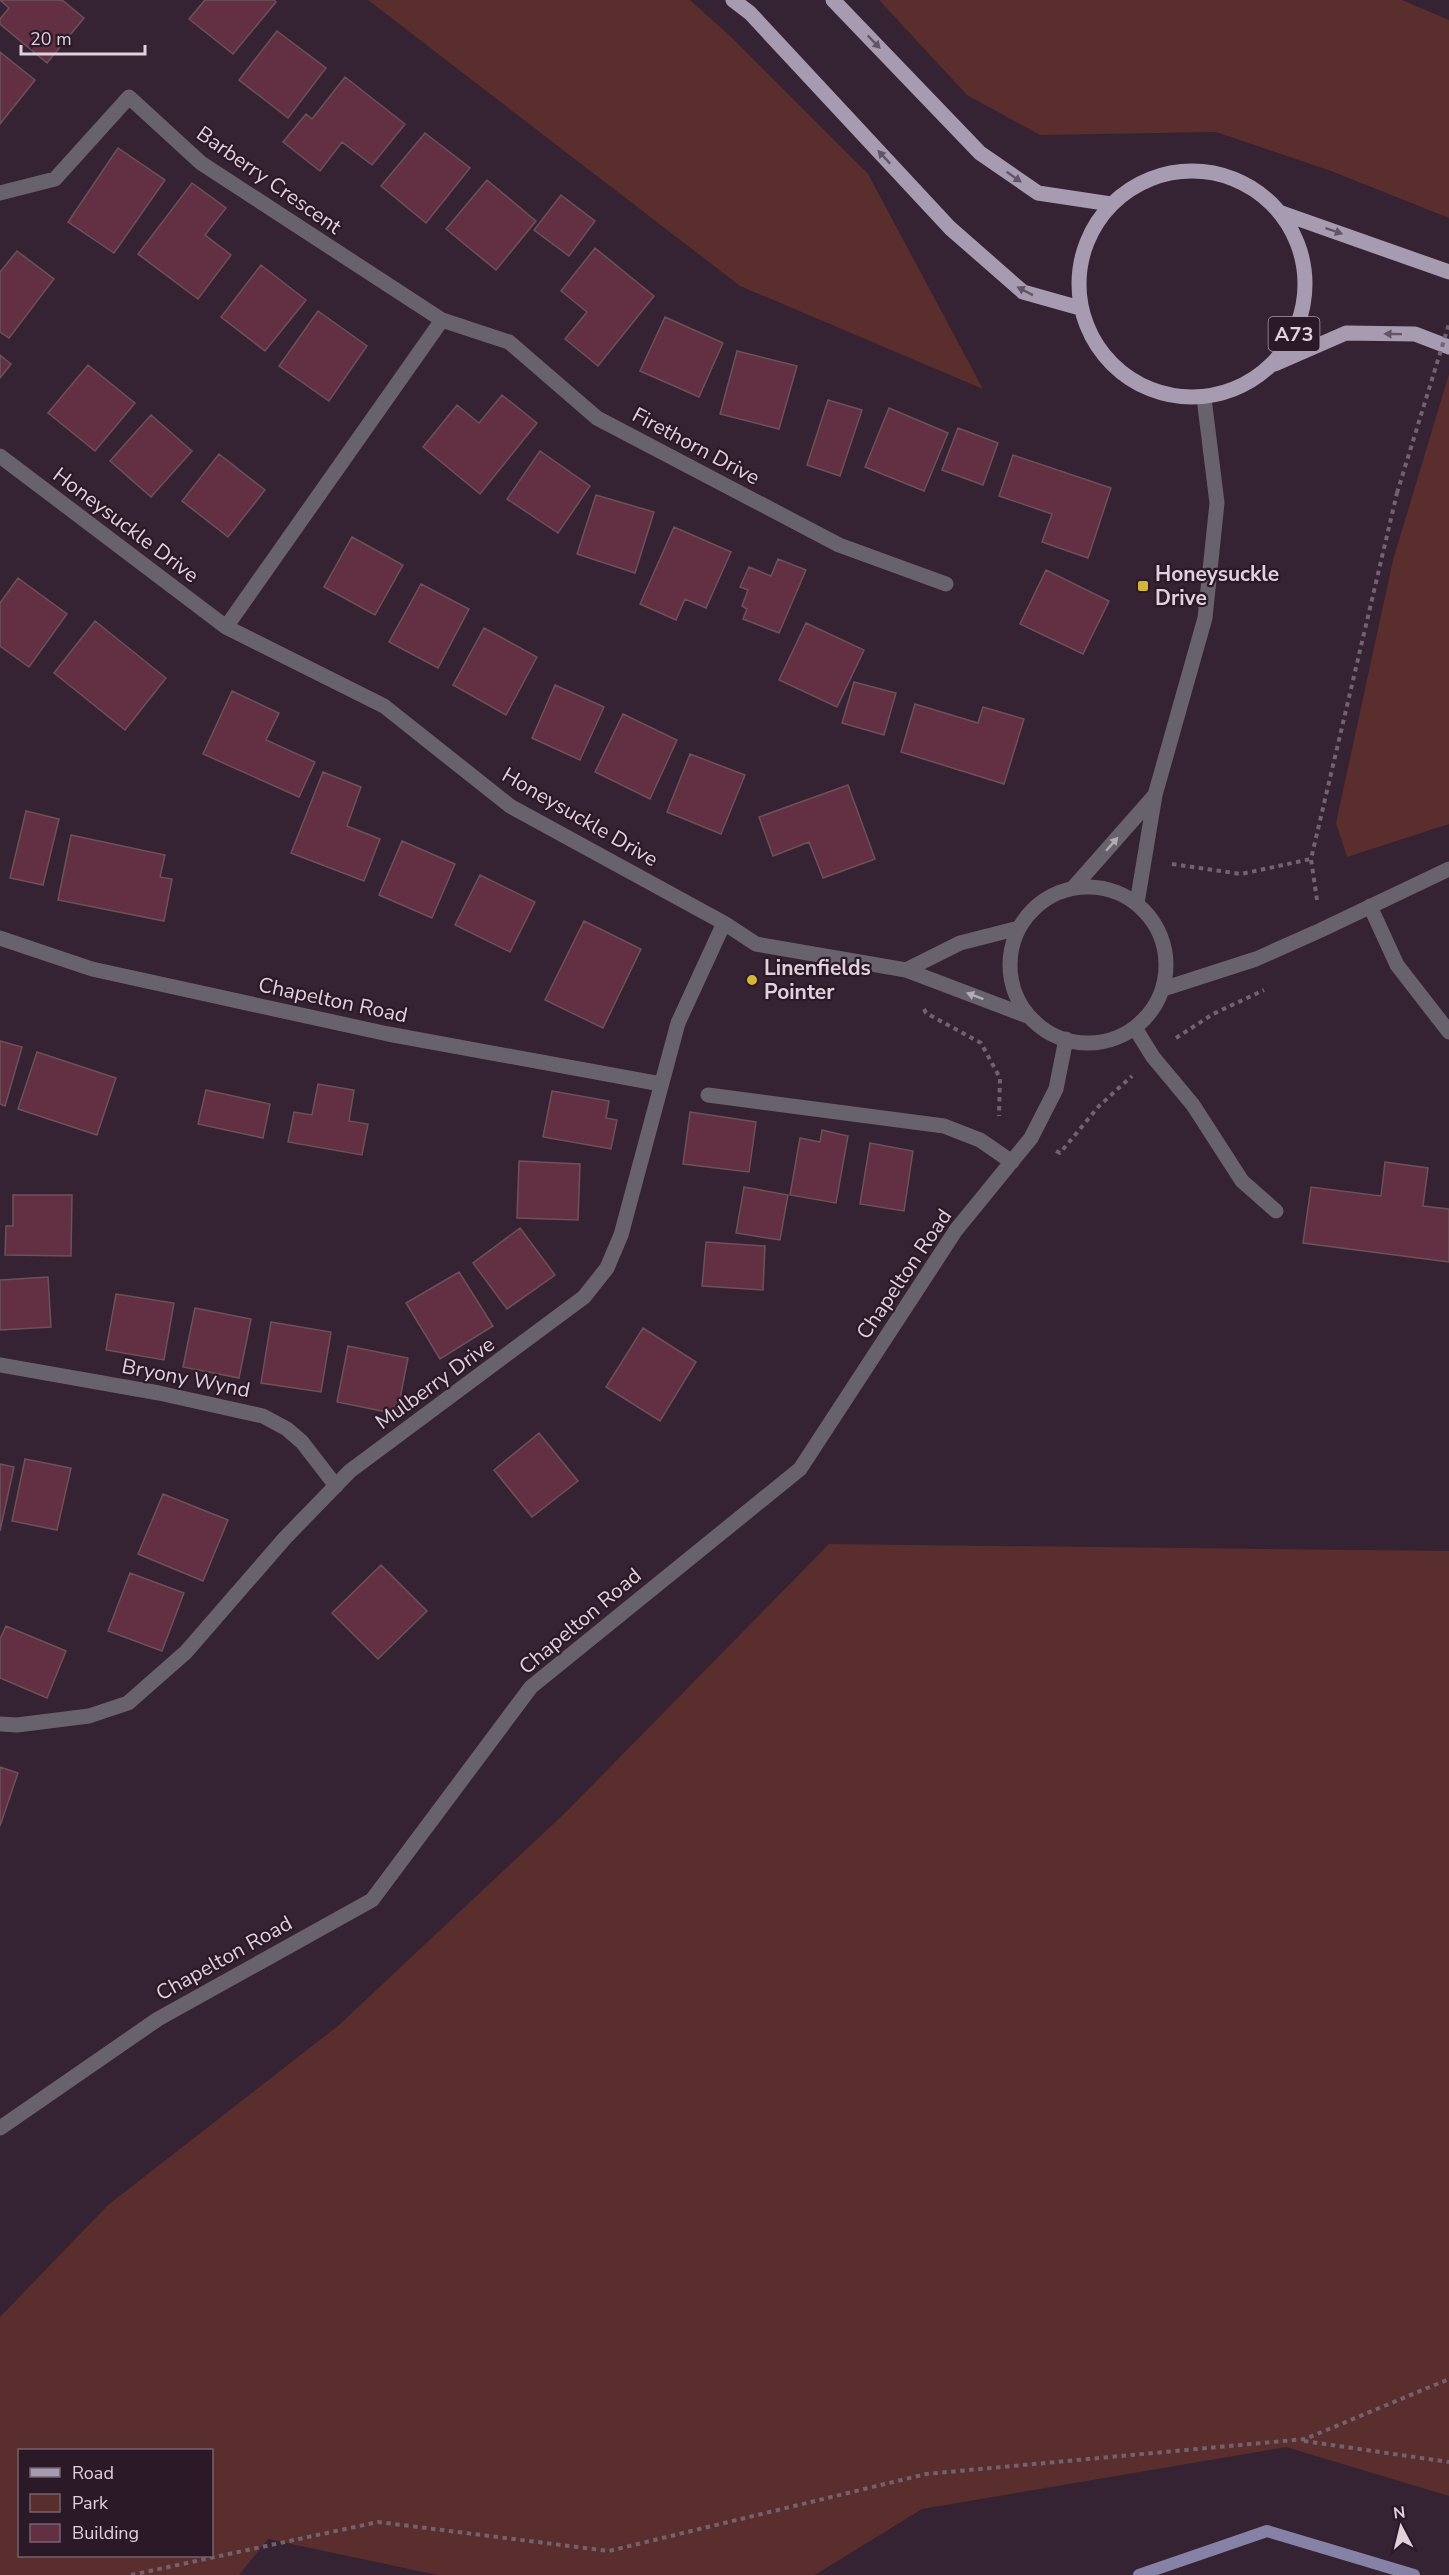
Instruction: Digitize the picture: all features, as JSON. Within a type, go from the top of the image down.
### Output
[{"type":"main road","points":[[733,0],[750,13],[950,228],[1023,292],[1080,308]]},
{"type":"main road","points":[[833,0],[980,153],[1038,193],[1111,204]]},
{"type":"main road","name":"A73","points":[[1272,365],[1292,338],[1304,306],[1305,273],[1297,241],[1279,212],[1256,190],[1228,176],[1197,171],[1166,174],[1136,185],[1111,204],[1089,234],[1086,244],[1078,271],[1080,308],[1092,339],[1112,366],[1139,385],[1170,396],[1204,398],[1241,387],[1272,365],[1346,333],[1414,334],[1449,347]]},
{"type":"main road","name":"A73","points":[[1279,212],[1449,272]]},
{"type":"street","name":"Barberry Crescent","points":[[0,193],[55,179],[129,98],[201,163],[442,320]]},
{"type":"street","name":"Firethorn Drive","points":[[442,320],[509,342],[597,418],[839,545],[946,584]]},
{"type":"street","points":[[226,627],[442,320]]},
{"type":"street","points":[[1137,903],[1155,795],[1205,618],[1216,503],[1204,398]]},
{"type":"street","name":"Honeysuckle Drive","points":[[0,456],[226,627],[384,706],[510,806],[724,923],[756,944],[906,970],[1030,1017]]},
{"type":"street","points":[[1073,888],[1155,795]]},
{"type":"street","points":[[1163,989],[1256,959],[1449,869]]},
{"type":"street","points":[[1096,887],[1118,892],[1137,903],[1153,921],[1163,942],[1166,966],[1163,989],[1152,1011],[1135,1028],[1114,1039],[1090,1043],[1066,1040],[1047,1031],[1030,1017],[1017,997],[1011,974],[1012,951],[1019,928],[1033,910],[1052,896],[1073,888],[1096,887]]},
{"type":"street","points":[[1370,906],[1397,965],[1449,1032]]},
{"type":"street","name":"Mulberry Drive","points":[[0,1724],[17,1725],[89,1716],[128,1702],[186,1652],[285,1538],[350,1471],[561,1316],[596,1284],[614,1253],[621,1235],[678,1023],[724,923]]},
{"type":"street","points":[[906,970],[960,943],[1019,928]]},
{"type":"street","name":"Chapelton Road","points":[[0,938],[92,969],[388,1034],[661,1084]]},
{"type":"street","points":[[1135,1028],[1153,1057],[1193,1105],[1242,1181],[1276,1211]]},
{"type":"street","name":"Chapelton Road","points":[[0,2128],[158,2019],[372,1900],[531,1687],[800,1469],[956,1230],[1031,1138],[1056,1089],[1066,1040]]},
{"type":"street","points":[[708,1095],[944,1126],[980,1140],[1012,1162]]},
{"type":"street","name":"Bryony Wynd","points":[[0,1365],[159,1393],[263,1416],[302,1442],[336,1486]]},
{"type":"path","points":[[1321,930],[1311,860],[1397,493],[1449,324]]},
{"type":"path","points":[[1144,860],[1241,874],[1311,860]]},
{"type":"path","points":[[906,970],[926,1013],[981,1043],[1000,1078],[998,1116],[1031,1138],[1060,1153],[1099,1106],[1167,1045],[1213,1014],[1273,986]]},
{"type":"path","points":[[1299,2440],[1449,2379]]},
{"type":"path","points":[[131,2575],[378,2522],[609,2551],[926,2474],[1299,2440],[1436,2458],[1449,2462]]},
{"type":"green space","points":[[368,0],[690,0],[731,37],[868,174],[983,389],[740,286]]},
{"type":"green space","points":[[879,0],[1402,0],[1449,20],[1449,218],[1331,171],[1216,132],[1040,135],[967,95]]},
{"type":"green space","points":[[1449,374],[1449,824],[1347,857],[1336,823],[1393,560]]},
{"type":"green space","points":[[829,1544],[1449,1551],[1449,2496],[1286,2447],[922,2509],[815,2575],[437,2575],[268,2539],[239,2575],[0,2575],[0,2317],[108,2205],[339,2025],[566,1812]]},
{"type":"building","points":[[0,0],[62,0],[84,18],[47,63],[0,24],[0,19],[9,8]]},
{"type":"building","points":[[205,0],[274,0],[276,2],[233,54],[189,19]]},
{"type":"building","points":[[277,31],[326,68],[288,118],[239,80]]},
{"type":"building","points":[[0,52],[35,80],[0,124]]},
{"type":"building","points":[[345,77],[405,124],[372,165],[342,142],[320,171],[283,142],[306,114],[312,119]]},
{"type":"building","points":[[425,133],[470,168],[426,223],[381,186]]},
{"type":"building","points":[[118,148],[165,180],[114,253],[68,222]]},
{"type":"building","points":[[487,180],[536,221],[496,270],[446,229]]},
{"type":"building","points":[[192,183],[226,208],[205,235],[231,255],[198,299],[138,254]]},
{"type":"building","points":[[561,195],[595,221],[569,256],[534,230]]},
{"type":"building","points":[[595,248],[654,296],[598,366],[565,339],[587,312],[561,291]]},
{"type":"building","points":[[17,251],[54,279],[9,338],[0,332],[0,272]]},
{"type":"building","points":[[261,265],[306,300],[265,351],[221,317]]},
{"type":"building","points":[[318,311],[367,346],[329,401],[279,366]]},
{"type":"building","points":[[665,317],[723,343],[699,397],[640,371]]},
{"type":"building","points":[[737,351],[797,366],[779,429],[720,414]]},
{"type":"building","points":[[0,355],[11,364],[0,378]]},
{"type":"building","points":[[88,365],[135,403],[95,451],[48,413]]},
{"type":"building","points":[[502,395],[537,423],[480,494],[423,447],[457,405],[479,423]]},
{"type":"building","points":[[828,400],[862,410],[840,476],[807,465]]},
{"type":"building","points":[[889,408],[948,433],[924,491],[865,467]]},
{"type":"building","points":[[151,415],[192,451],[151,497],[110,461]]},
{"type":"building","points":[[958,428],[998,443],[983,485],[942,470]]},
{"type":"building","points":[[540,451],[590,486],[558,533],[507,499]]},
{"type":"building","points":[[219,454],[265,490],[228,537],[182,501]]},
{"type":"building","points":[[1013,455],[1111,488],[1088,558],[1042,542],[1052,514],[999,496]]},
{"type":"building","points":[[596,495],[654,512],[635,573],[577,554]]},
{"type":"building","points":[[674,527],[731,552],[706,608],[685,599],[676,620],[640,604]]},
{"type":"building","points":[[352,537],[403,565],[375,615],[324,587]]},
{"type":"building","points":[[778,559],[806,570],[779,633],[743,619],[747,609],[742,606],[748,590],[740,587],[749,567],[771,576]]},
{"type":"building","points":[[1046,570],[1109,601],[1083,654],[1020,624]]},
{"type":"building","points":[[18,578],[67,614],[29,667],[0,646],[0,603]]},
{"type":"building","points":[[421,584],[469,609],[438,668],[389,642]]},
{"type":"building","points":[[95,621],[166,678],[125,730],[54,673]]},
{"type":"building","points":[[806,623],[864,650],[837,707],[779,680]]},
{"type":"building","points":[[484,628],[537,657],[506,715],[453,685]]},
{"type":"building","points":[[854,682],[896,693],[884,735],[842,723]]},
{"type":"building","points":[[555,685],[604,707],[580,760],[532,738]]},
{"type":"building","points":[[232,691],[279,713],[266,740],[315,762],[299,797],[203,754]]},
{"type":"building","points":[[915,704],[978,723],[983,707],[1024,719],[1004,784],[901,752]]},
{"type":"building","points":[[623,714],[677,740],[650,799],[595,772]]},
{"type":"building","points":[[690,754],[745,775],[721,834],[667,812]]},
{"type":"building","points":[[323,772],[361,787],[347,826],[380,839],[364,881],[291,853]]},
{"type":"building","points":[[848,785],[875,859],[823,878],[809,842],[773,856],[759,817]]},
{"type":"building","points":[[26,811],[59,819],[43,885],[10,878]]},
{"type":"building","points":[[71,835],[165,855],[160,877],[172,879],[164,921],[58,900]]},
{"type":"building","points":[[402,841],[455,864],[432,918],[379,895]]},
{"type":"building","points":[[480,875],[535,902],[510,952],[455,925]]},
{"type":"building","points":[[584,921],[641,949],[603,1028],[545,1000]]},
{"type":"building","points":[[0,1041],[22,1047],[5,1106],[0,1104]]},
{"type":"building","points":[[37,1052],[116,1078],[97,1135],[18,1109]]},
{"type":"building","points":[[318,1084],[354,1090],[349,1121],[368,1124],[362,1155],[288,1142],[294,1112],[312,1115]]},
{"type":"building","points":[[206,1090],[270,1104],[263,1138],[198,1124]]},
{"type":"building","points":[[552,1091],[609,1101],[606,1118],[617,1120],[611,1149],[543,1137]]},
{"type":"building","points":[[690,1112],[756,1122],[749,1172],[683,1164]]},
{"type":"building","points":[[822,1130],[848,1136],[836,1203],[790,1195],[800,1138],[820,1142]]},
{"type":"building","points":[[870,1143],[913,1151],[904,1211],[860,1204]]},
{"type":"building","points":[[519,1161],[580,1164],[578,1220],[517,1218]]},
{"type":"building","points":[[1385,1162],[1428,1168],[1423,1206],[1449,1209],[1449,1262],[1303,1243],[1311,1187],[1381,1196]]},
{"type":"building","points":[[744,1187],[788,1195],[780,1240],[736,1233]]},
{"type":"building","points":[[13,1195],[72,1195],[71,1256],[5,1255],[6,1226],[13,1226]]},
{"type":"building","points":[[520,1228],[555,1275],[507,1309],[473,1263]]},
{"type":"building","points":[[706,1242],[765,1246],[763,1290],[702,1286]]},
{"type":"building","points":[[459,1272],[493,1326],[440,1359],[406,1303]]},
{"type":"building","points":[[48,1277],[51,1327],[0,1330],[0,1280]]},
{"type":"building","points":[[116,1294],[174,1303],[164,1360],[106,1350]]},
{"type":"building","points":[[195,1308],[251,1319],[239,1378],[183,1367]]},
{"type":"building","points":[[271,1322],[331,1332],[321,1392],[261,1383]]},
{"type":"building","points":[[643,1328],[696,1362],[660,1421],[606,1387]]},
{"type":"building","points":[[348,1346],[408,1358],[397,1414],[337,1402]]},
{"type":"building","points":[[539,1433],[578,1481],[532,1517],[494,1470]]},
{"type":"building","points":[[25,1459],[71,1468],[57,1530],[12,1521]]},
{"type":"building","points":[[0,1464],[14,1467],[0,1531]]},
{"type":"building","points":[[163,1494],[228,1520],[203,1581],[138,1554]]},
{"type":"building","points":[[381,1565],[427,1611],[378,1659],[332,1613]]},
{"type":"building","points":[[130,1573],[184,1593],[162,1651],[108,1631]]},
{"type":"building","points":[[6,1626],[66,1651],[47,1698],[0,1678],[0,1639]]},
{"type":"building","points":[[0,1767],[18,1773],[0,1826]]},
{"type":"waterway","points":[[1139,2575],[1267,2531],[1414,2575]]},
{"type":"place","name":"Honeysuckle Drive","points":[[1143,586]]},
{"type":"place","name":"Linenfields Pointer","points":[[752,980]]}]
